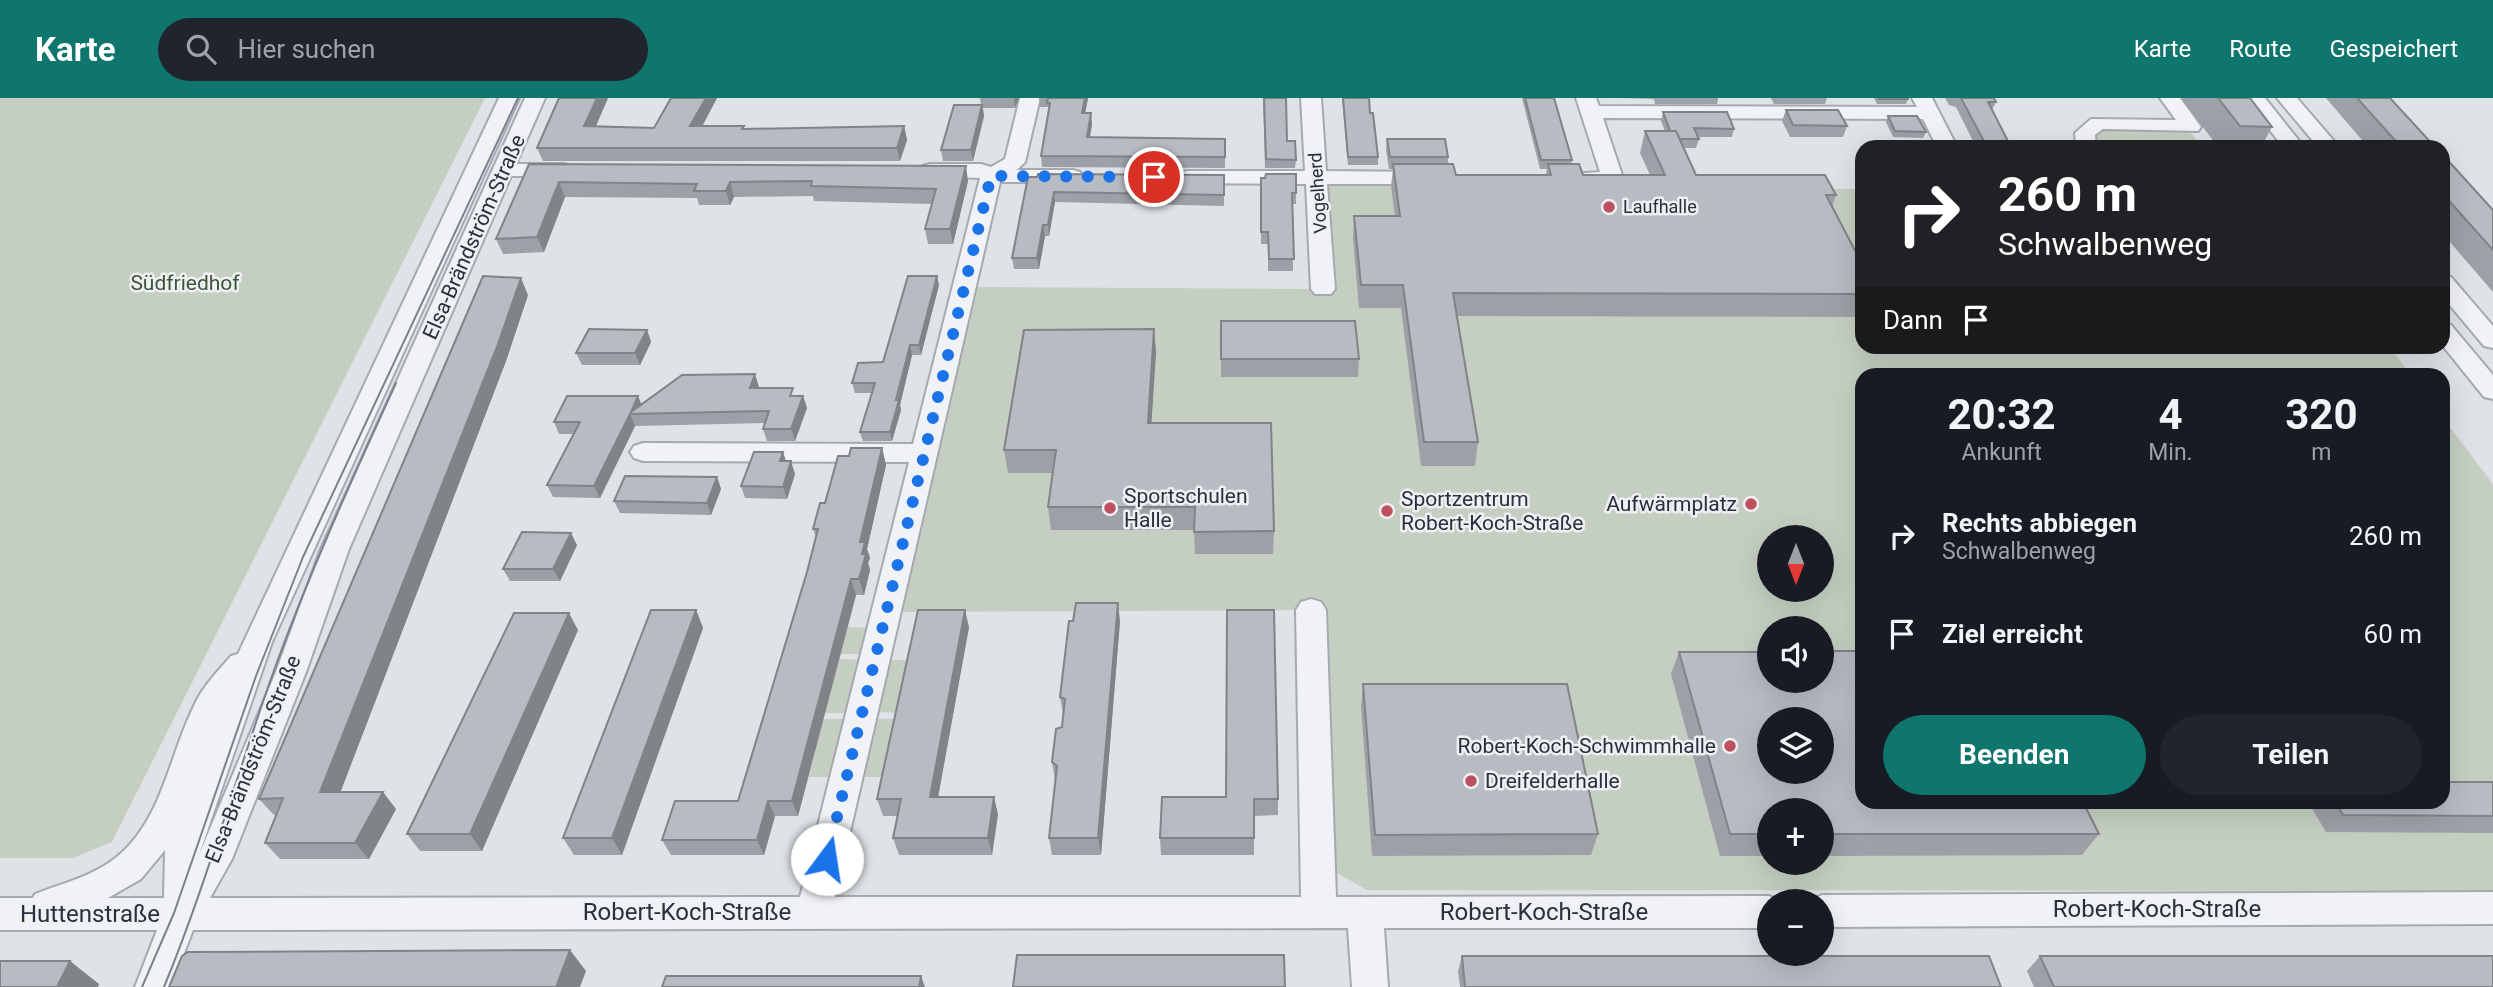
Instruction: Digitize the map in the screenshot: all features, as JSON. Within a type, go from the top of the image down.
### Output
[{"type":"street","name":"Elsa-Brändström-Straße","points":[[181,914],[182,850],[253,652],[509,98]]},
{"type":"street","name":"Elsa-Brändström-Straße","points":[[181,914],[215,859],[291,672],[335,549],[535,98]]},
{"type":"street","points":[[814,911],[991,176],[1015,162],[1030,98]]},
{"type":"street","name":"Vogelherd","points":[[1311,98],[1323,289]]},
{"type":"street","points":[[2086,140],[2085,133],[2098,123],[2191,127],[2170,98]]},
{"type":"street","points":[[2255,98],[2288,140]]},
{"type":"street","points":[[2287,98],[2323,140]]},
{"type":"street","points":[[1559,178],[1613,178],[1589,105],[1926,106],[1943,140]]},
{"type":"street","points":[[504,170],[589,170]]},
{"type":"street","points":[[911,170],[981,170],[991,176],[1100,177]]},
{"type":"street","points":[[1168,177],[1451,178]]},
{"type":"street","points":[[2450,290],[2493,341]]},
{"type":"street","points":[[2450,339],[2493,391]]},
{"type":"street","points":[[643,452],[924,453]]},
{"type":"street","points":[[1311,610],[1319,911]]},
{"type":"street","points":[[8,914],[80,895],[113,880],[133,867],[153,845],[166,820],[213,699],[253,652]]},
{"type":"street","name":"Robert-Koch-Straße","points":[[1834,911],[2493,908]]},
{"type":"street","name":"Robert-Koch-Straße","points":[[181,914],[814,911],[1757,912]]},
{"type":"street","points":[[1365,912],[1370,987]]},
{"type":"street","name":"Huttenstraße","points":[[8,914],[181,914]]},
{"type":"street","points":[[153,987],[181,914]]},
{"type":"green space","name":"Südfriedhof","points":[[0,98],[485,98],[112,842],[73,858],[0,858]]},
{"type":"green space","points":[[2098,126],[2179,129],[2192,134],[2196,140],[2092,140],[2092,135]]},
{"type":"green space","name":"Sportzentrum Robert-Koch-Straße","points":[[1317,178],[1618,190],[1855,189],[1855,354],[2395,354],[2406,368],[1855,368],[1855,809],[2450,809],[2450,427],[2493,484],[2493,891],[1367,890],[1337,873],[1315,694],[1310,610],[886,612],[964,287],[1323,289]]},
{"type":"green space","points":[[847,627],[875,628],[868,654],[840,654]]},
{"type":"green space","points":[[839,659],[866,660],[854,713],[825,713]]},
{"type":"green space","points":[[889,660],[916,660],[905,713],[876,712]]},
{"type":"green space","points":[[823,719],[852,719],[838,777],[809,777]]},
{"type":"green space","points":[[875,719],[903,719],[891,777],[861,777]]},
{"type":"building","points":[[559,98],[597,98],[584,126],[654,128],[671,98],[706,98],[690,126],[744,126],[742,129],[904,126],[897,148],[537,148]]},
{"type":"building","points":[[1048,98],[1085,98],[1082,113],[1091,113],[1087,137],[1225,139],[1225,157],[1041,156],[1050,103],[1047,103]]},
{"type":"building","points":[[1264,98],[1286,98],[1287,141],[1295,141],[1296,160],[1266,159]]},
{"type":"building","points":[[1343,98],[1369,98],[1378,157],[1348,157]]},
{"type":"building","points":[[1525,98],[1554,98],[1572,160],[1541,160]]},
{"type":"building","points":[[1961,98],[1994,98],[1996,102],[1988,102],[2007,140],[1983,140]]},
{"type":"building","points":[[2218,98],[2250,98],[2272,127],[2240,126]]},
{"type":"building","points":[[2357,98],[2390,98],[2429,140],[2395,140]]},
{"type":"building","points":[[954,105],[982,105],[971,150],[941,150]]},
{"type":"building","points":[[1786,110],[1838,110],[1847,126],[1793,125]]},
{"type":"building","points":[[1663,112],[1727,112],[1734,129],[1694,128],[1699,139],[1680,139],[1676,131],[1670,131]]},
{"type":"building","points":[[1888,116],[1917,116],[1926,132],[1895,131]]},
{"type":"building","points":[[1645,131],[1676,131],[1696,175],[1825,175],[1836,195],[1826,195],[1855,251],[1855,294],[1453,293],[1478,442],[1424,442],[1403,285],[1361,285],[1354,216],[1400,216],[1393,164],[1453,164],[1456,175],[1551,175],[1548,164],[1579,164],[1583,175],[1665,175]]},
{"type":"building","points":[[1387,139],[1445,139],[1448,157],[1390,157]]},
{"type":"building","points":[[2450,163],[2493,210],[2493,250],[2450,202]]},
{"type":"building","points":[[529,164],[966,166],[950,229],[925,229],[936,189],[811,186],[812,181],[730,182],[726,191],[694,191],[697,184],[559,182],[537,237],[496,239]]},
{"type":"building","points":[[1038,174],[1224,175],[1224,195],[1054,192],[1048,225],[1043,225],[1037,258],[1012,258],[1028,177],[1037,177]]},
{"type":"building","points":[[1266,174],[1296,174],[1296,193],[1292,193],[1294,259],[1269,259],[1268,232],[1261,232],[1261,178],[1265,178]]},
{"type":"building","points":[[483,276],[521,278],[498,344],[320,792],[383,792],[355,843],[265,843],[283,798],[259,799]]},
{"type":"building","points":[[908,276],[937,276],[919,345],[910,345],[890,432],[860,432],[875,383],[852,383],[858,363],[883,362]]},
{"type":"building","points":[[1221,321],[1355,321],[1359,359],[1221,359]]},
{"type":"building","points":[[589,329],[647,330],[635,353],[576,353]]},
{"type":"building","points":[[1154,329],[1148,423],[1271,423],[1274,531],[1194,532],[1195,507],[1048,507],[1056,450],[1004,450],[1024,330]]},
{"type":"building","points":[[755,374],[750,388],[793,388],[790,396],[803,396],[791,429],[763,429],[769,411],[630,414],[594,486],[547,485],[580,422],[554,422],[567,396],[638,396],[631,412],[682,375]]},
{"type":"building","points":[[851,448],[882,448],[860,542],[865,542],[862,554],[866,554],[859,579],[851,579],[792,801],[768,801],[757,840],[662,840],[675,801],[738,801],[807,572],[818,529],[813,529],[820,503],[825,503],[838,456],[849,456]]},
{"type":"building","points":[[754,452],[783,452],[780,461],[791,461],[783,487],[741,486]]},
{"type":"building","points":[[625,476],[717,477],[707,503],[614,501]]},
{"type":"building","points":[[522,532],[571,533],[553,569],[503,569]]},
{"type":"building","points":[[1076,603],[1118,603],[1098,838],[1049,838],[1057,766],[1052,762],[1056,729],[1062,727],[1065,699],[1060,697],[1069,621],[1073,621]]},
{"type":"building","points":[[651,610],[696,610],[612,838],[563,838]]},
{"type":"building","points":[[918,610],[965,610],[930,797],[994,797],[988,838],[893,838],[901,799],[877,799]]},
{"type":"building","points":[[1227,610],[1274,610],[1278,799],[1254,799],[1254,838],[1160,838],[1162,797],[1226,797]]},
{"type":"building","points":[[514,613],[569,613],[470,834],[407,834]]},
{"type":"building","points":[[1834,651],[1855,651],[1855,809],[2086,809],[2099,834],[1834,834],[1834,798],[1757,798],[1757,834],[1730,834],[1679,652],[1757,652],[1757,693],[1834,693]]},
{"type":"building","name":"Dreifelderhalle","points":[[1363,684],[1567,684],[1598,834],[1375,835]]},
{"type":"building","points":[[2450,782],[2493,782],[2493,816],[2343,815],[2339,809],[2450,809]]},
{"type":"building","points":[[570,950],[556,987],[169,987],[182,956],[188,952]]},
{"type":"building","points":[[1017,955],[1284,955],[1285,987],[1013,987]]},
{"type":"building","points":[[1462,956],[1757,956],[1757,966],[1834,966],[1834,956],[1989,956],[2001,987],[1465,987]]},
{"type":"building","points":[[2040,956],[2493,956],[2493,987],[2054,987]]},
{"type":"building","points":[[0,961],[70,961],[57,987],[0,987]]},
{"type":"building","points":[[666,976],[921,976],[919,987],[662,987]]},
{"type":"tram line","points":[[142,987],[174,913],[256,676],[303,557],[518,98]]},
{"type":"tram line","points":[[164,987],[300,602],[396,383]]},
{"type":"place","name":"Laufhalle","points":[[1609,207]]},
{"type":"place","name":"Aufwärmplatz","points":[[1751,504]]},
{"type":"place","name":"Sportschulen Halle","points":[[1110,508]]},
{"type":"place","name":"Sportzentrum Robert-Koch-Straße","points":[[1387,511]]},
{"type":"place","name":"Robert-Koch-Schwimmhalle","points":[[1730,746]]},
{"type":"place","name":"Dreifelderhalle","points":[[1471,781]]},
{"type":"route","points":[[827,859],[991,176],[1154,177]]}]
